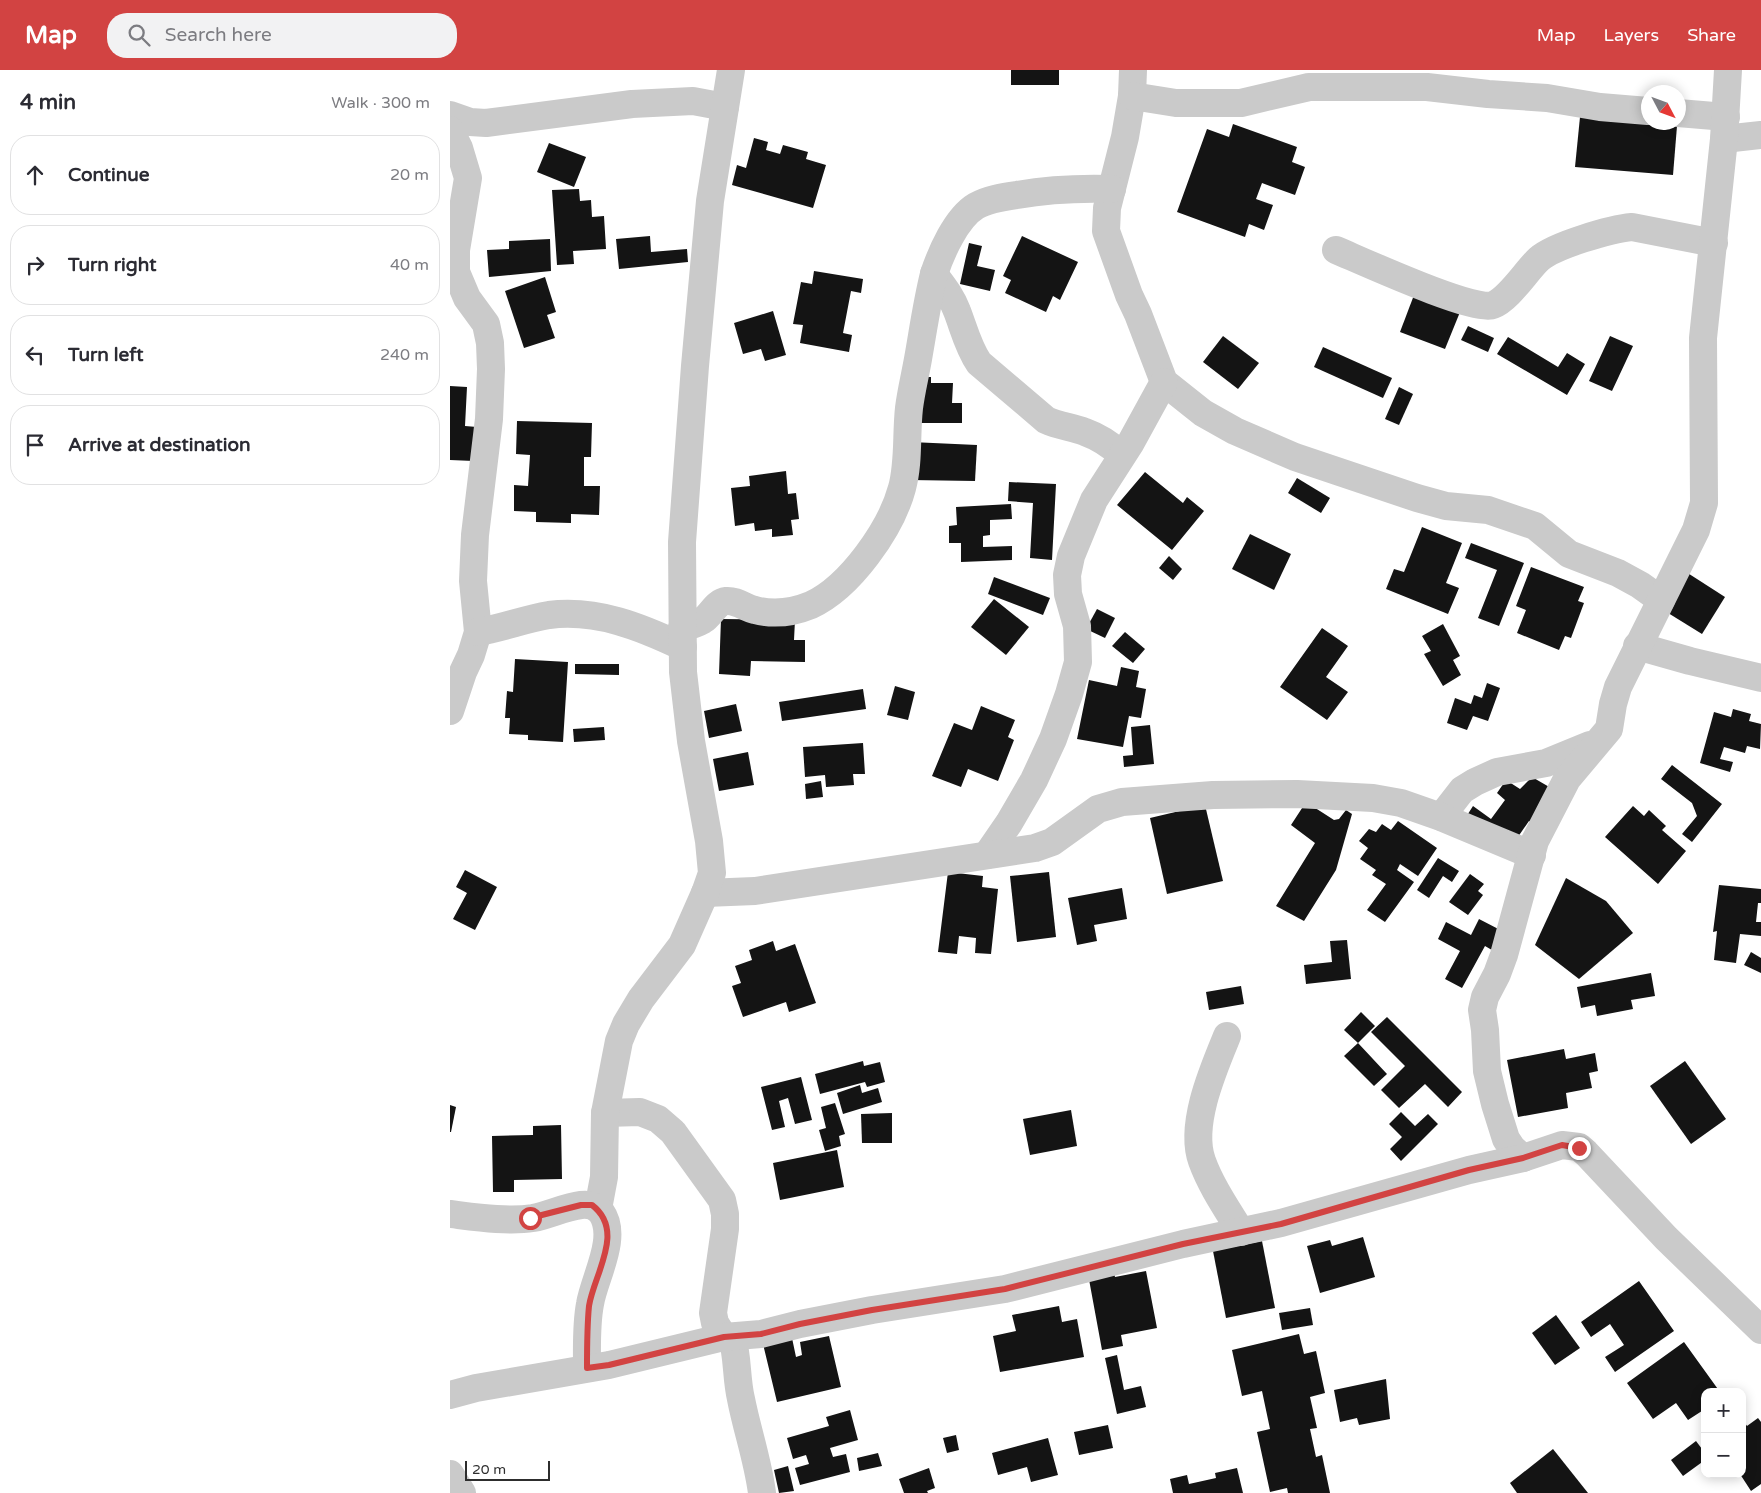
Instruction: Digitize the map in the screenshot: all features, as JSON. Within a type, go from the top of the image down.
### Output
[{"type":"street","points":[[598,1210],[604,1177],[605,1113],[619,1041],[626,1024],[641,999],[682,945],[712,873],[712,861],[691,741],[683,672],[682,542],[710,201],[731,70]]},
{"type":"street","points":[[1523,1158],[1508,1143],[1495,1104],[1487,1071],[1482,1010],[1485,997],[1504,956],[1535,841],[1567,778],[1609,730],[1615,695],[1637,646],[1696,530],[1704,503],[1704,338],[1725,128],[1728,70]]},
{"type":"street","points":[[1641,110],[1600,107],[1547,98],[1426,87],[1310,87],[1241,103],[1176,103],[1132,83],[1125,138],[1108,208],[1106,231],[1164,382],[1203,414],[1235,431],[1295,457],[1417,498],[1446,506],[1488,510],[1535,526],[1569,554],[1618,572],[1661,600]]},
{"type":"street","points":[[450,115],[470,122],[486,124],[632,104],[694,101],[725,107]]},
{"type":"street","points":[[1686,116],[1725,128],[1761,135]]},
{"type":"street","points":[[450,130],[459,148],[468,178],[457,210],[456,272],[467,298],[486,324],[490,343],[491,368],[489,419],[475,535],[472,581],[478,632],[450,711]]},
{"type":"street","points":[[682,638],[715,608],[726,601],[756,610],[775,612],[793,612],[811,605],[826,597],[840,585],[871,549],[888,522],[902,487],[909,408],[934,274],[940,258],[963,218],[977,206],[997,198],[1056,189],[1112,189]]},
{"type":"street","points":[[1336,250],[1450,298],[1487,306],[1493,305],[1502,299],[1540,258],[1578,241],[1614,230],[1632,227],[1714,243]]},
{"type":"street","points":[[934,274],[953,302],[972,352],[979,363],[1046,420],[1086,432],[1101,439],[1122,455]]},
{"type":"street","points":[[987,855],[1034,780],[1069,694],[1078,662],[1077,626],[1068,594],[1067,575],[1072,556],[1094,500],[1145,419],[1164,382]]},
{"type":"street","points":[[478,632],[529,619],[571,614],[594,615],[682,638]]},
{"type":"street","points":[[1637,646],[1761,678]]},
{"type":"street","points":[[1441,817],[1462,790],[1475,782],[1497,772],[1546,763],[1598,742]]},
{"type":"street","points":[[705,893],[755,891],[1035,848],[1052,842],[1102,807],[1122,802],[1213,795],[1340,795],[1401,803],[1441,817],[1532,855]]},
{"type":"street","points":[[1227,1036],[1214,1065],[1204,1097],[1200,1125],[1200,1146],[1202,1160],[1211,1181],[1241,1232]]},
{"type":"street","points":[[605,1113],[640,1112],[658,1119],[673,1132],[722,1200],[725,1214],[725,1229],[713,1313],[715,1323],[728,1337],[735,1352],[736,1374],[756,1454],[762,1493]]},
{"type":"street","points":[[450,1395],[476,1388],[609,1365],[728,1337],[761,1334],[800,1324],[872,1310],[1005,1289],[1183,1244],[1281,1224],[1469,1170],[1523,1158],[1562,1145],[1579,1148],[1586,1153],[1666,1238],[1760,1326]]},
{"type":"street","points":[[450,1214],[519,1219],[581,1205],[592,1205],[602,1214],[605,1221],[607,1244],[604,1262],[593,1288],[590,1304],[587,1327],[587,1368]]},
{"type":"street","points":[[450,1474],[462,1493]]},
{"type":"building","points":[[1011,70],[1059,70],[1059,85],[1011,85]]},
{"type":"building","points":[[1580,117],[1641,123],[1641,130],[1677,130],[1673,175],[1575,167]]},
{"type":"building","points":[[1233,124],[1297,147],[1292,162],[1305,167],[1295,195],[1262,183],[1256,199],[1273,205],[1264,230],[1249,224],[1245,237],[1177,212],[1207,129],[1229,137]]},
{"type":"building","points":[[754,138],[768,142],[766,150],[780,154],[783,145],[808,152],[806,159],[826,165],[813,208],[732,185],[737,165],[746,168]]},
{"type":"building","points":[[549,143],[586,157],[574,187],[537,172]]},
{"type":"building","points":[[579,189],[580,201],[591,200],[592,217],[604,216],[606,249],[573,251],[574,264],[557,265],[552,190]]},
{"type":"building","points":[[650,236],[651,252],[687,249],[688,262],[619,269],[616,239]]},
{"type":"building","points":[[1022,236],[1078,262],[1060,300],[1053,296],[1046,312],[1005,293],[1011,280],[1003,276]]},
{"type":"building","points":[[550,239],[551,271],[489,277],[487,250],[509,249],[509,241]]},
{"type":"building","points":[[969,243],[982,246],[977,266],[995,270],[990,291],[960,284]]},
{"type":"building","points":[[814,271],[863,279],[861,293],[851,291],[843,333],[852,335],[849,352],[800,343],[803,325],[793,324],[801,282],[812,284]]},
{"type":"building","points":[[545,277],[556,312],[547,315],[555,338],[524,348],[505,291]]},
{"type":"building","points":[[1414,295],[1460,312],[1445,349],[1400,332]]},
{"type":"building","points":[[773,311],[786,355],[765,361],[761,349],[743,354],[734,323]]},
{"type":"building","points":[[1468,326],[1494,338],[1488,352],[1461,340]]},
{"type":"building","points":[[1223,336],[1259,363],[1238,389],[1203,362]]},
{"type":"building","points":[[1610,336],[1633,346],[1612,391],[1589,381]]},
{"type":"building","points":[[1508,337],[1558,367],[1567,353],[1585,364],[1567,395],[1497,354]]},
{"type":"building","points":[[1323,347],[1392,378],[1383,398],[1314,367]]},
{"type":"building","points":[[916,377],[931,377],[931,383],[953,383],[952,403],[962,403],[962,423],[915,423]]},
{"type":"building","points":[[450,386],[467,387],[465,426],[477,427],[474,461],[450,460]]},
{"type":"building","points":[[1399,387],[1413,394],[1399,425],[1385,419]]},
{"type":"building","points":[[517,421],[592,423],[591,457],[584,457],[584,486],[600,486],[599,515],[571,514],[571,523],[536,522],[536,512],[514,511],[514,485],[528,486],[530,455],[516,454]]},
{"type":"building","points":[[911,442],[977,445],[975,481],[910,480]]},
{"type":"building","points":[[786,471],[788,494],[796,493],[799,519],[791,520],[793,535],[772,537],[772,529],[755,531],[754,523],[735,526],[731,488],[750,486],[749,476]]},
{"type":"building","points":[[1145,472],[1183,503],[1187,497],[1204,511],[1172,550],[1117,505]]},
{"type":"building","points":[[1297,478],[1330,498],[1321,513],[1288,493]]},
{"type":"building","points":[[1009,482],[1056,484],[1052,560],[1030,558],[1033,503],[1008,501]]},
{"type":"building","points":[[1011,504],[1012,519],[990,520],[990,535],[983,536],[983,547],[1012,546],[1012,560],[961,562],[961,543],[949,543],[949,526],[957,525],[956,507]]},
{"type":"building","points":[[1422,527],[1462,543],[1446,583],[1459,588],[1448,614],[1386,589],[1394,569],[1404,572]]},
{"type":"building","points":[[1250,534],[1291,554],[1274,590],[1232,569]]},
{"type":"building","points":[[1471,543],[1524,563],[1499,626],[1478,618],[1497,570],[1465,558]]},
{"type":"building","points":[[1169,556],[1182,569],[1173,580],[1159,568]]},
{"type":"building","points":[[1531,567],[1584,587],[1578,601],[1584,603],[1571,638],[1565,636],[1559,650],[1517,633],[1526,610],[1516,606]]},
{"type":"building","points":[[1683,570],[1725,597],[1702,634],[1660,608]]},
{"type":"building","points":[[994,577],[1050,598],[1043,615],[988,594]]},
{"type":"building","points":[[994,599],[1029,627],[1006,655],[971,627]]},
{"type":"building","points":[[1097,609],[1115,618],[1105,638],[1086,629]]},
{"type":"building","points":[[721,619],[795,620],[794,640],[805,640],[805,662],[751,661],[750,676],[719,674]]},
{"type":"building","points":[[1443,624],[1460,656],[1453,660],[1461,675],[1443,686],[1424,654],[1431,651],[1422,636]]},
{"type":"building","points":[[1322,628],[1348,646],[1326,677],[1348,692],[1327,720],[1280,687]]},
{"type":"building","points":[[1125,632],[1145,649],[1133,663],[1112,646]]},
{"type":"building","points":[[515,659],[568,662],[563,742],[528,740],[528,735],[509,734],[510,718],[505,718],[507,691],[513,692]]},
{"type":"building","points":[[575,664],[619,664],[619,675],[575,674]]},
{"type":"building","points":[[1121,667],[1139,671],[1136,687],[1146,689],[1141,718],[1129,716],[1123,747],[1077,739],[1089,680],[1117,686]]},
{"type":"building","points":[[1487,683],[1500,688],[1488,721],[1473,716],[1467,730],[1447,723],[1455,698],[1471,704],[1474,695],[1482,698]]},
{"type":"building","points":[[895,686],[915,692],[908,720],[887,715]]},
{"type":"building","points":[[863,689],[866,709],[782,721],[779,702]]},
{"type":"building","points":[[736,704],[742,731],[709,738],[704,711]]},
{"type":"building","points":[[981,706],[1015,720],[1008,737],[1014,740],[998,781],[968,769],[961,787],[932,776],[954,723],[972,730]]},
{"type":"building","points":[[1733,709],[1751,714],[1749,721],[1761,724],[1760,749],[1747,746],[1745,753],[1724,747],[1720,759],[1733,762],[1730,772],[1700,763],[1714,712],[1731,717]]},
{"type":"building","points":[[1150,725],[1154,764],[1124,767],[1123,756],[1133,755],[1131,727]]},
{"type":"building","points":[[604,727],[605,740],[574,742],[573,729]]},
{"type":"building","points":[[863,743],[865,774],[853,774],[854,785],[826,787],[825,775],[805,777],[803,747]]},
{"type":"building","points":[[748,752],[754,785],[719,791],[713,759]]},
{"type":"building","points":[[1672,765],[1722,804],[1692,842],[1682,834],[1697,816],[1692,803],[1661,779]]},
{"type":"building","points":[[1532,777],[1551,788],[1536,826],[1529,821],[1513,844],[1466,817],[1473,806],[1491,819],[1505,800],[1497,793],[1506,780],[1520,789]]},
{"type":"building","points":[[821,781],[823,797],[806,799],[805,784]]},
{"type":"building","points":[[1306,802],[1334,820],[1339,819],[1346,810],[1352,814],[1336,870],[1304,921],[1276,906],[1315,843],[1291,825]]},
{"type":"building","points":[[1205,805],[1223,881],[1167,894],[1150,818]]},
{"type":"building","points":[[1633,806],[1644,816],[1649,810],[1666,826],[1662,830],[1686,851],[1658,884],[1605,837]]},
{"type":"building","points":[[1398,821],[1437,848],[1418,876],[1400,864],[1397,870],[1414,882],[1385,922],[1367,910],[1386,884],[1372,875],[1376,870],[1360,859],[1368,848],[1359,841],[1369,829],[1376,832],[1382,824],[1391,830]]},
{"type":"building","points":[[1438,858],[1459,871],[1452,882],[1443,876],[1429,898],[1417,890]]},
{"type":"building","points":[[465,870],[497,887],[475,930],[453,919],[467,893],[456,887]]},
{"type":"building","points":[[948,872],[983,876],[982,887],[998,889],[991,954],[975,953],[976,938],[959,936],[957,954],[938,952]]},
{"type":"building","points":[[1049,872],[1056,937],[1017,942],[1010,876]]},
{"type":"building","points":[[1470,874],[1484,884],[1478,891],[1483,895],[1468,915],[1449,902]]},
{"type":"building","points":[[1566,878],[1606,901],[1633,933],[1579,979],[1535,945]]},
{"type":"building","points":[[1719,885],[1761,889],[1761,903],[1758,903],[1756,922],[1761,922],[1761,936],[1740,934],[1736,963],[1714,960],[1717,931],[1713,932]]},
{"type":"building","points":[[1122,888],[1127,919],[1094,925],[1097,941],[1077,945],[1068,898]]},
{"type":"building","points":[[1479,919],[1508,934],[1497,953],[1485,946],[1462,988],[1445,979],[1460,951],[1438,939],[1446,922],[1471,935]]},
{"type":"building","points":[[1347,940],[1351,979],[1306,984],[1304,965],[1332,962],[1330,941]]},
{"type":"building","points":[[773,941],[776,951],[795,944],[816,1003],[789,1012],[786,1002],[743,1017],[732,986],[741,983],[735,966],[752,960],[749,950]]},
{"type":"building","points":[[1751,952],[1761,958],[1761,973],[1744,965]]},
{"type":"building","points":[[1651,973],[1655,996],[1631,1000],[1633,1009],[1597,1016],[1595,1005],[1581,1008],[1577,987]]},
{"type":"building","points":[[1241,986],[1244,1004],[1209,1010],[1206,992]]},
{"type":"building","points":[[1361,1012],[1375,1026],[1358,1043],[1344,1030]]},
{"type":"building","points":[[1387,1017],[1462,1092],[1448,1107],[1425,1084],[1399,1108],[1381,1090],[1405,1066],[1371,1032]]},
{"type":"building","points":[[1358,1043],[1387,1074],[1374,1086],[1344,1056]]},
{"type":"building","points":[[1564,1049],[1566,1059],[1595,1053],[1598,1071],[1589,1073],[1592,1088],[1566,1093],[1568,1108],[1518,1117],[1507,1060]]},
{"type":"building","points":[[863,1061],[864,1066],[880,1062],[885,1082],[867,1087],[865,1082],[820,1094],[815,1074]]},
{"type":"building","points":[[1685,1061],[1726,1119],[1691,1144],[1650,1086]]},
{"type":"building","points":[[801,1077],[812,1120],[795,1124],[788,1098],[779,1101],[785,1127],[772,1130],[761,1087]]},
{"type":"building","points":[[860,1085],[862,1093],[878,1088],[882,1102],[843,1114],[837,1093]]},
{"type":"building","points":[[835,1103],[845,1134],[839,1136],[841,1146],[825,1151],[819,1130],[826,1128],[821,1107]]},
{"type":"building","points":[[450,1105],[456,1107],[451,1132],[450,1132]]},
{"type":"building","points":[[1071,1110],[1077,1146],[1030,1155],[1023,1119]]},
{"type":"building","points":[[1401,1112],[1415,1126],[1428,1114],[1438,1124],[1401,1161],[1390,1149],[1402,1137],[1389,1124]]},
{"type":"building","points":[[892,1113],[892,1143],[862,1143],[861,1114]]},
{"type":"building","points":[[561,1125],[562,1179],[514,1180],[514,1192],[493,1192],[492,1136],[533,1135],[533,1126]]},
{"type":"building","points":[[837,1150],[844,1187],[780,1200],[773,1163]]},
{"type":"building","points":[[1363,1237],[1375,1277],[1320,1293],[1307,1246],[1330,1240],[1332,1246]]},
{"type":"building","points":[[1262,1241],[1275,1308],[1226,1318],[1213,1251]]},
{"type":"building","points":[[1113,1269],[1115,1277],[1146,1271],[1157,1328],[1121,1335],[1123,1346],[1102,1350],[1088,1274]]},
{"type":"building","points":[[1639,1281],[1674,1331],[1615,1372],[1605,1357],[1624,1345],[1610,1324],[1591,1337],[1581,1322]]},
{"type":"building","points":[[1059,1306],[1062,1322],[1077,1319],[1084,1357],[1000,1372],[993,1336],[1016,1331],[1012,1315]]},
{"type":"building","points":[[1310,1308],[1313,1325],[1282,1330],[1279,1313]]},
{"type":"building","points":[[1556,1315],[1580,1348],[1555,1365],[1532,1333]]},
{"type":"building","points":[[1299,1334],[1304,1354],[1316,1351],[1325,1393],[1310,1397],[1317,1428],[1310,1429],[1316,1457],[1322,1455],[1330,1493],[1288,1493],[1287,1488],[1270,1492],[1257,1432],[1270,1429],[1262,1391],[1242,1396],[1232,1350]]},
{"type":"building","points":[[829,1336],[841,1387],[777,1402],[763,1344],[792,1338],[796,1357],[802,1355],[800,1342]]},
{"type":"building","points":[[1684,1342],[1717,1388],[1701,1388],[1701,1412],[1688,1420],[1676,1403],[1653,1419],[1627,1383]]},
{"type":"building","points":[[1117,1355],[1124,1390],[1141,1386],[1146,1407],[1117,1414],[1105,1358]]},
{"type":"building","points":[[1386,1379],[1390,1419],[1359,1425],[1357,1418],[1340,1422],[1334,1390]]},
{"type":"building","points":[[850,1410],[858,1440],[830,1448],[833,1457],[846,1454],[850,1472],[800,1485],[795,1468],[809,1464],[806,1455],[793,1459],[787,1438],[829,1426],[826,1417]]},
{"type":"building","points":[[1758,1418],[1761,1422],[1761,1484],[1751,1491],[1743,1478],[1746,1478],[1746,1425],[1747,1426]]},
{"type":"building","points":[[1108,1425],[1113,1448],[1079,1455],[1074,1432]]},
{"type":"building","points":[[956,1435],[959,1450],[947,1453],[943,1438]]},
{"type":"building","points":[[1048,1438],[1058,1475],[1031,1482],[1027,1467],[998,1475],[992,1453]]},
{"type":"building","points":[[1696,1441],[1701,1448],[1701,1463],[1683,1476],[1671,1460]]},
{"type":"building","points":[[1553,1449],[1588,1493],[1517,1493],[1510,1483]]},
{"type":"building","points":[[878,1453],[882,1466],[859,1471],[857,1458]]},
{"type":"building","points":[[788,1466],[794,1491],[779,1493],[774,1470]]},
{"type":"building","points":[[929,1468],[935,1488],[927,1491],[928,1493],[904,1493],[899,1479]]},
{"type":"building","points":[[1237,1468],[1243,1493],[1173,1493],[1170,1479],[1187,1475],[1189,1484],[1216,1478],[1215,1473]]},
{"type":"route","points":[[530,1218],[581,1205],[592,1205],[602,1214],[605,1221],[607,1244],[604,1262],[593,1288],[587,1327],[587,1368],[609,1365],[724,1337],[761,1334],[800,1324],[872,1310],[1005,1289],[1183,1244],[1281,1224],[1469,1170],[1523,1158],[1562,1145],[1579,1148]]}]
